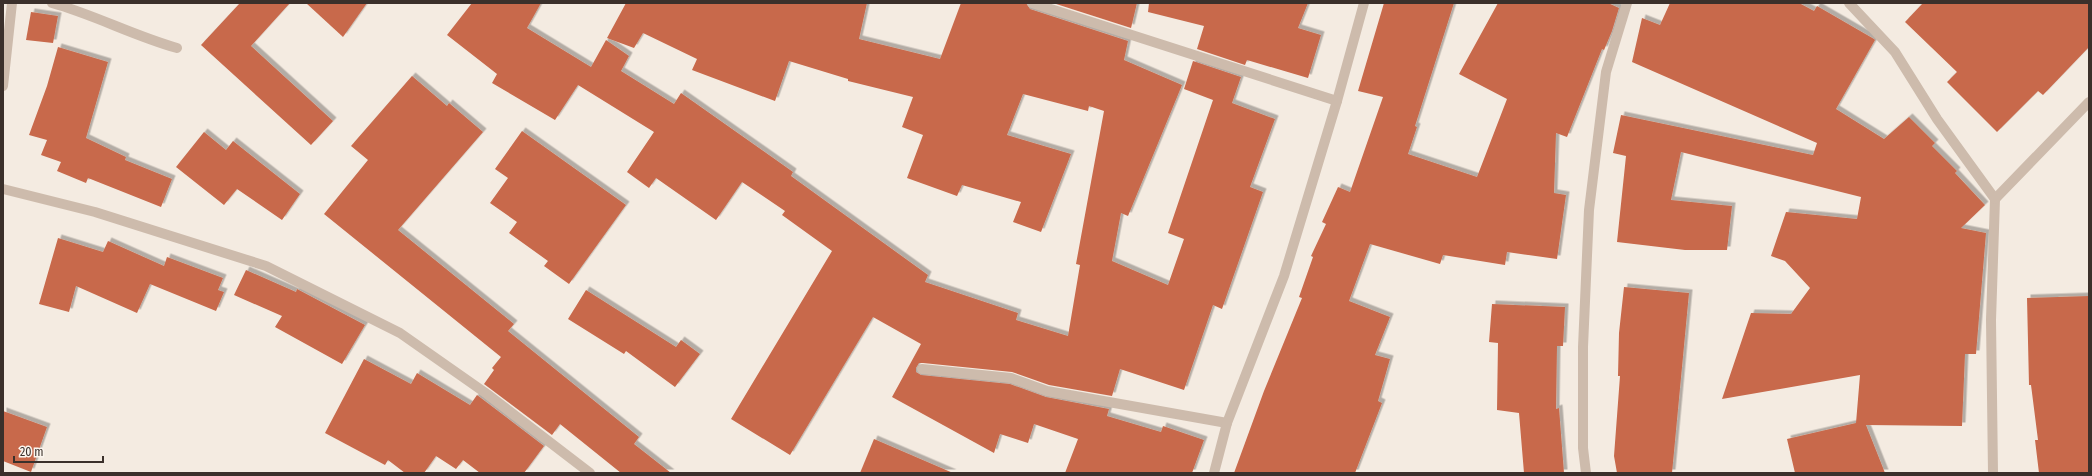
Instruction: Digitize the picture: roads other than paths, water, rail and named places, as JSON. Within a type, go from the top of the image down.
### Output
[{"type":"street","points":[[3,86],[12,3]]},
{"type":"street","points":[[52,3],[78,10],[147,39],[177,48]]},
{"type":"street","points":[[1032,3],[1337,101]]},
{"type":"street","points":[[1214,473],[1227,423],[1284,276],[1337,101],[1364,3]]},
{"type":"street","points":[[1586,473],[1583,448],[1583,347],[1589,210],[1606,72],[1627,3]]},
{"type":"street","points":[[1849,3],[1895,52],[1937,119],[1995,199],[1991,320],[1993,473]]},
{"type":"street","points":[[1995,199],[2088,105]]},
{"type":"street","points":[[3,188],[95,212],[266,266],[400,333],[487,394],[590,473]]},
{"type":"street","points":[[922,368],[1011,378],[1047,391],[1227,423]]}]
